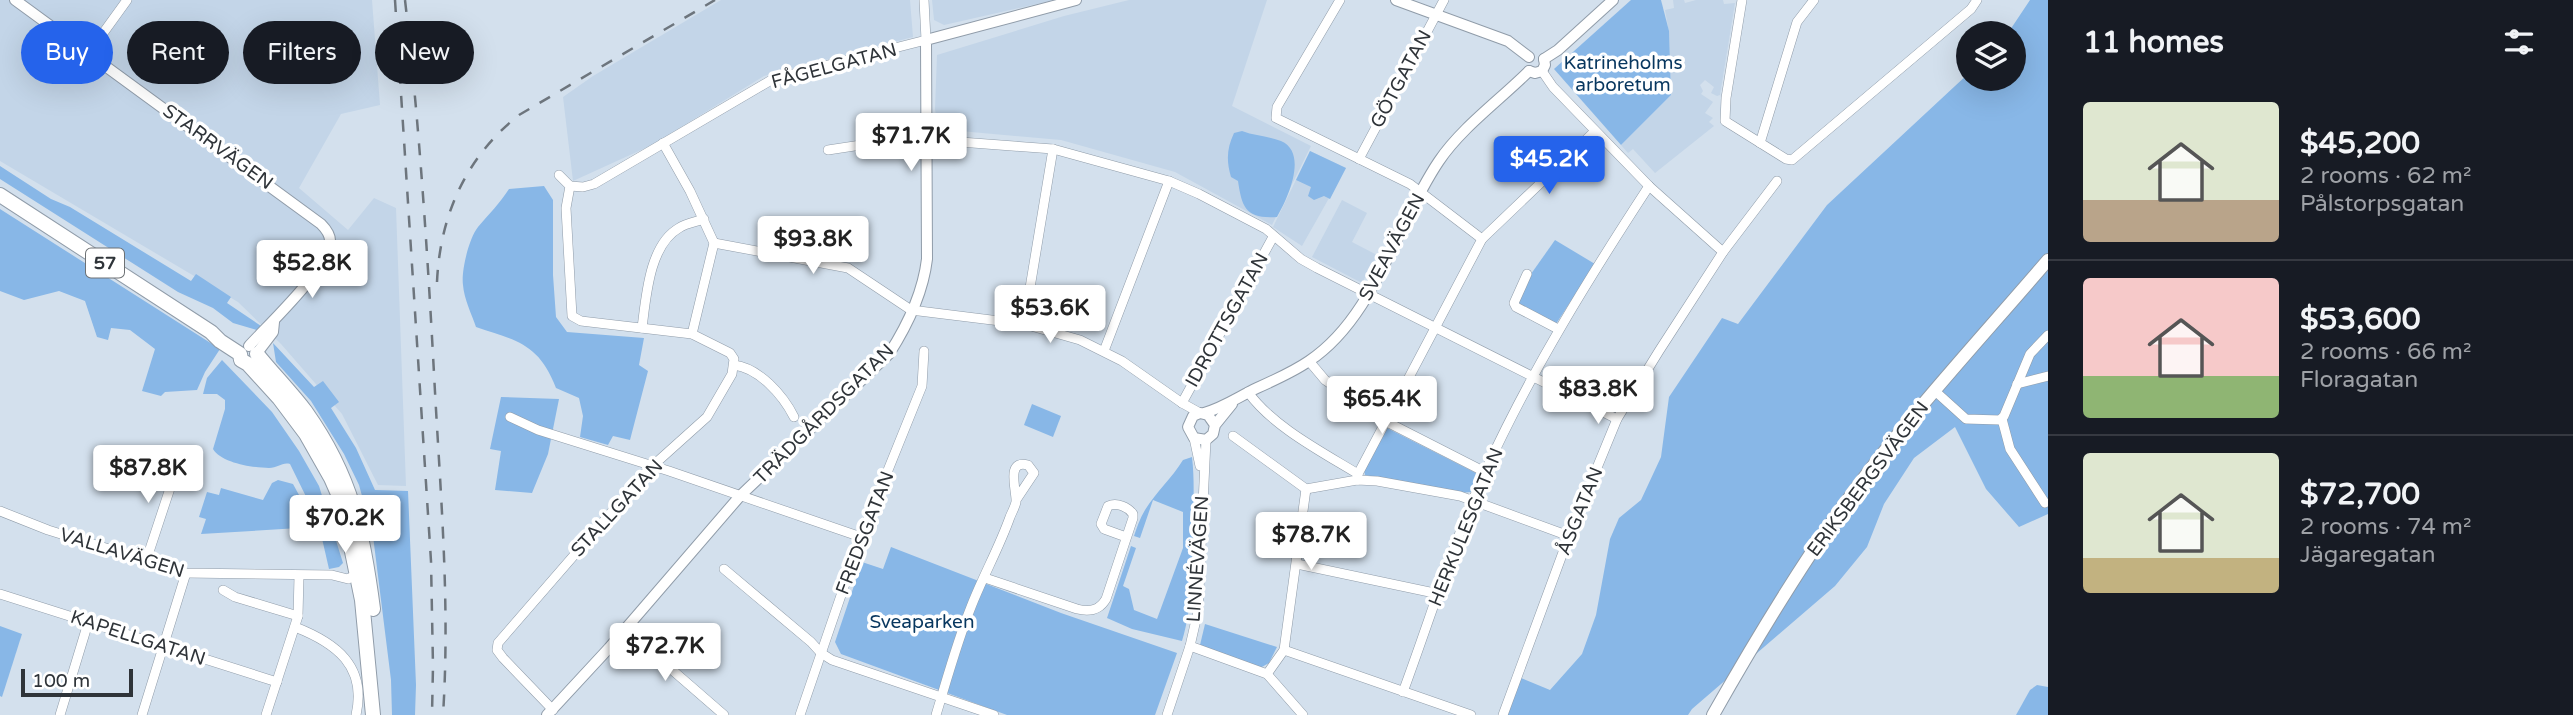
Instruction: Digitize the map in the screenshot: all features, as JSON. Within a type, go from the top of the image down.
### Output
[{"type":"main road","name":"57","points":[[0,195],[211,332],[223,334],[250,353],[295,418],[331,478],[363,573],[382,715]]},
{"type":"main road","name":"ERIKSBERGSVÄGEN","points":[[1713,715],[1819,540],[1854,491],[1935,391],[2048,260]]},
{"type":"main road","name":"57","points":[[363,573],[373,715]]},
{"type":"street","name":"STARRVÄGEN","points":[[15,0],[43,21]]},
{"type":"street","points":[[112,21],[127,0]]},
{"type":"street","name":"TRÄDGÅRDSGATAN","points":[[550,712],[740,496],[889,354],[901,335],[924,279],[927,259],[924,0]]},
{"type":"street","name":"FÅGELGATAN","points":[[570,186],[594,184],[773,79],[1076,0]]},
{"type":"street","points":[[1340,0],[1274,113],[1276,118],[1421,192],[1482,239]]},
{"type":"street","points":[[1396,0],[1508,41],[1530,57]]},
{"type":"street","name":"GÖTGATAN","points":[[1359,159],[1444,0]]},
{"type":"street","points":[[1742,0],[1724,113],[1726,121],[1786,159],[1796,158],[1971,9],[1977,0]]},
{"type":"street","points":[[1760,143],[1797,22],[1814,0]]},
{"type":"street","points":[[1544,59],[1558,50],[1611,1]]},
{"type":"street","points":[[1537,54],[1544,59],[1542,71],[1529,71],[1527,62],[1530,57],[1537,54]]},
{"type":"street","name":"SVEAVÄGEN","points":[[1202,413],[1309,361],[1332,341],[1351,321],[1446,151],[1529,71]]},
{"type":"street","points":[[1542,71],[1553,87],[1649,186],[1723,253]]},
{"type":"street","name":"STARRVÄGEN","points":[[113,72],[321,223],[330,238],[324,258],[274,322],[273,332],[250,353]]},
{"type":"street","points":[[1357,477],[1482,239],[1595,131]]},
{"type":"street","points":[[828,150],[907,138],[1053,149],[1169,181],[1266,229],[1301,259],[1367,294],[1618,419]]},
{"type":"street","points":[[663,143],[714,243],[692,334]]},
{"type":"street","points":[[1024,324],[1053,149]]},
{"type":"street","points":[[559,175],[570,186],[566,208],[573,317],[581,321],[692,334],[730,353],[734,365],[756,372],[788,404],[794,417]]},
{"type":"street","points":[[1104,351],[1169,181]]},
{"type":"street","name":"ÅSGATAN","points":[[1503,715],[1569,536],[1618,419],[1723,253],[1777,181]]},
{"type":"street","name":"HERKULESGATAN","points":[[1403,692],[1485,472],[1558,329],[1649,186]]},
{"type":"street","points":[[642,328],[648,284],[655,259],[678,228],[704,219]]},
{"type":"street","name":"IDROTTSGATAN","points":[[1182,403],[1273,237]]},
{"type":"street","points":[[714,243],[848,268],[911,310],[1024,324],[1060,333],[1104,351],[1134,368],[1182,403],[1212,418],[1215,425],[1213,434],[1206,440],[1194,438],[1189,434],[1182,403]]},
{"type":"street","points":[[1527,274],[1514,303],[1516,307],[1558,329]]},
{"type":"street","points":[[2045,503],[2010,449],[2002,419],[2030,354],[2048,335]]},
{"type":"street","name":"FREDSGATAN","points":[[800,715],[861,537],[922,386],[924,351]]},
{"type":"street","points":[[1309,361],[1325,380],[1385,421],[1485,472]]},
{"type":"street","name":"STALLGATAN","points":[[550,712],[497,650],[501,638],[652,466],[707,417],[726,387],[734,365]]},
{"type":"street","points":[[2017,384],[2048,376]]},
{"type":"street","points":[[1935,391],[1966,419],[1994,422],[2002,419]]},
{"type":"street","points":[[1248,392],[1274,419],[1357,477],[1460,496],[1569,536]]},
{"type":"street","name":"SVEAVÄGEN","points":[[1215,425],[1235,398]]},
{"type":"street","points":[[1188,424],[1193,416],[1202,413]]},
{"type":"street","points":[[510,417],[538,430],[861,537]]},
{"type":"street","points":[[1233,436],[1306,489],[1357,477]]},
{"type":"street","name":"LINNÉVÄGEN","points":[[1194,438],[1203,482]]},
{"type":"street","name":"LINNÉVÄGEN","points":[[1167,715],[1190,646],[1198,611],[1206,440]]},
{"type":"street","points":[[146,561],[180,458]]},
{"type":"street","points":[[1267,674],[1284,650],[1306,489]]},
{"type":"street","points":[[936,715],[971,609],[1016,500]]},
{"type":"street","name":"VALLAVÄGEN","points":[[0,512],[48,530],[186,573],[332,575],[348,579],[363,573]]},
{"type":"street","points":[[985,578],[1077,609],[1092,611],[1103,605],[1106,599],[1126,537]]},
{"type":"street","points":[[1297,564],[1438,594]]},
{"type":"street","points":[[723,569],[832,660],[994,715]]},
{"type":"street","points":[[142,715],[186,573]]},
{"type":"street","points":[[266,715],[298,616],[299,576]]},
{"type":"street","points":[[223,590],[235,597],[298,616]]},
{"type":"street","name":"KAPELLGATAN","points":[[0,594],[277,682]]},
{"type":"street","points":[[60,715],[88,623]]},
{"type":"street","points":[[295,627],[331,645],[347,660],[353,670],[358,690],[356,715]]},
{"type":"street","points":[[625,629],[724,715]]},
{"type":"street","points":[[1190,646],[1267,674],[1303,715]]},
{"type":"street","points":[[1284,650],[1471,715]]},
{"type":"shaded area","points":[[0,0],[372,0],[375,84],[378,84],[380,105],[341,114],[299,188],[348,230],[374,198],[396,208],[406,486],[378,485],[342,414],[281,344],[238,302],[0,161]]},
{"type":"shaded area","points":[[721,0],[910,0],[913,37],[764,76],[652,145],[573,181],[563,97],[593,76]]},
{"type":"shaded area","points":[[932,0],[1054,0],[944,25],[934,20]]},
{"type":"shaded area","points":[[1129,0],[1267,0],[1232,106],[1311,146],[1272,225],[1175,172],[1061,140],[938,129],[935,109],[937,55],[1064,16]]},
{"type":"shaded area","points":[[1673,0],[1684,0],[1685,3],[1696,0],[1723,0],[1724,4],[1735,3],[1720,95],[1711,93],[1714,87],[1705,80],[1700,85],[1703,91],[1701,94],[1713,102],[1705,113],[1713,118],[1709,122],[1714,126],[1655,173],[1633,149],[1628,153],[1621,145],[1671,95],[1669,32],[1665,10],[1674,8]]},
{"type":"shaded area","points":[[1310,151],[1346,168],[1302,246],[1273,227]]},
{"type":"shaded area","points":[[1342,200],[1367,213],[1352,242],[1377,255],[1362,283],[1312,257]]},
{"type":"green space","name":"Katrineholms arboretum","points":[[1631,0],[1661,0],[1669,31],[1671,95],[1621,145],[1554,69]]},
{"type":"green space","points":[[2030,0],[2048,0],[2048,514],[2019,527],[1986,489],[1955,427],[1914,458],[1884,504],[1867,547],[1835,586],[1688,715],[1506,715],[1521,678],[1550,690],[1582,654],[1596,615],[1610,539],[1619,518],[1641,500],[1661,457],[1669,397],[1722,318],[1738,324],[1827,205],[1956,85],[1956,91],[2026,91],[2026,21],[2016,21]]},
{"type":"green space","points":[[1242,131],[1281,141],[1289,147],[1294,156],[1295,166],[1290,189],[1277,217],[1258,216],[1247,210],[1241,198],[1238,181],[1231,177],[1228,160],[1230,144],[1234,133]]},
{"type":"green space","points":[[1310,151],[1346,168],[1330,199],[1324,196],[1314,200],[1308,196],[1311,187],[1296,180]]},
{"type":"green space","points":[[0,166],[191,281],[196,274],[231,297],[227,303],[261,326],[257,330],[233,323],[213,308],[178,292],[0,179]]},
{"type":"green space","points":[[544,186],[553,200],[556,317],[567,332],[644,338],[639,365],[648,371],[630,440],[613,436],[608,445],[580,437],[583,416],[579,398],[556,388],[542,362],[525,346],[476,327],[466,301],[463,285],[464,263],[478,227],[509,189]]},
{"type":"green space","points":[[0,209],[220,349],[197,390],[165,392],[161,396],[142,391],[155,349],[130,330],[111,328],[108,340],[97,337],[85,301],[59,291],[24,300],[0,291]]},
{"type":"green space","points":[[1555,240],[1595,264],[1556,324],[1517,303],[1531,274]]},
{"type":"green space","points":[[273,343],[314,387],[323,381],[339,402],[331,408],[356,448],[375,490],[408,491],[415,715],[392,715],[391,680],[373,536],[359,485],[344,454],[311,401],[276,362]]},
{"type":"green space","points":[[222,360],[272,412],[319,486],[343,563],[339,567],[329,569],[318,521],[290,464],[269,468],[247,466],[223,458],[213,449],[225,409],[225,400],[217,394],[203,394],[207,378]]},
{"type":"green space","points":[[501,397],[559,399],[548,454],[532,493],[495,490],[501,451],[490,449]]},
{"type":"green space","points":[[1032,404],[1061,416],[1053,437],[1024,425]]},
{"type":"green space","points":[[1387,428],[1478,474],[1471,492],[1460,493],[1365,475],[1364,470]]},
{"type":"green space","points":[[1192,457],[1194,495],[1191,587],[1182,641],[1132,629],[1107,618],[1131,546],[1136,548],[1123,586],[1129,589],[1134,610],[1157,619],[1183,548],[1183,512],[1153,500],[1140,538],[1134,536],[1149,503],[1183,460]]},
{"type":"green space","points":[[278,480],[293,484],[299,495],[305,536],[300,534],[299,528],[201,534],[206,519],[199,517],[207,492],[219,495],[221,488],[263,500],[272,483]]},
{"type":"green space","name":"Sveaparken","points":[[891,547],[1061,613],[1177,653],[1155,715],[1007,715],[841,654],[835,642],[862,562],[883,569]]},
{"type":"green space","points":[[1205,624],[1277,647],[1269,663],[1260,668],[1202,647],[1200,645]]},
{"type":"green space","points":[[0,626],[22,634],[2,697],[0,696]]},
{"type":"green space","points":[[2037,685],[2048,687],[2048,715],[2016,715],[2030,690]]},
{"type":"railway","points":[[395,0],[431,561],[432,715]]},
{"type":"railway","points":[[405,0],[423,196],[442,513],[446,634],[443,715]]},
{"type":"railway","points":[[437,282],[444,234],[459,189],[484,149],[500,131],[519,115],[715,0]]}]
